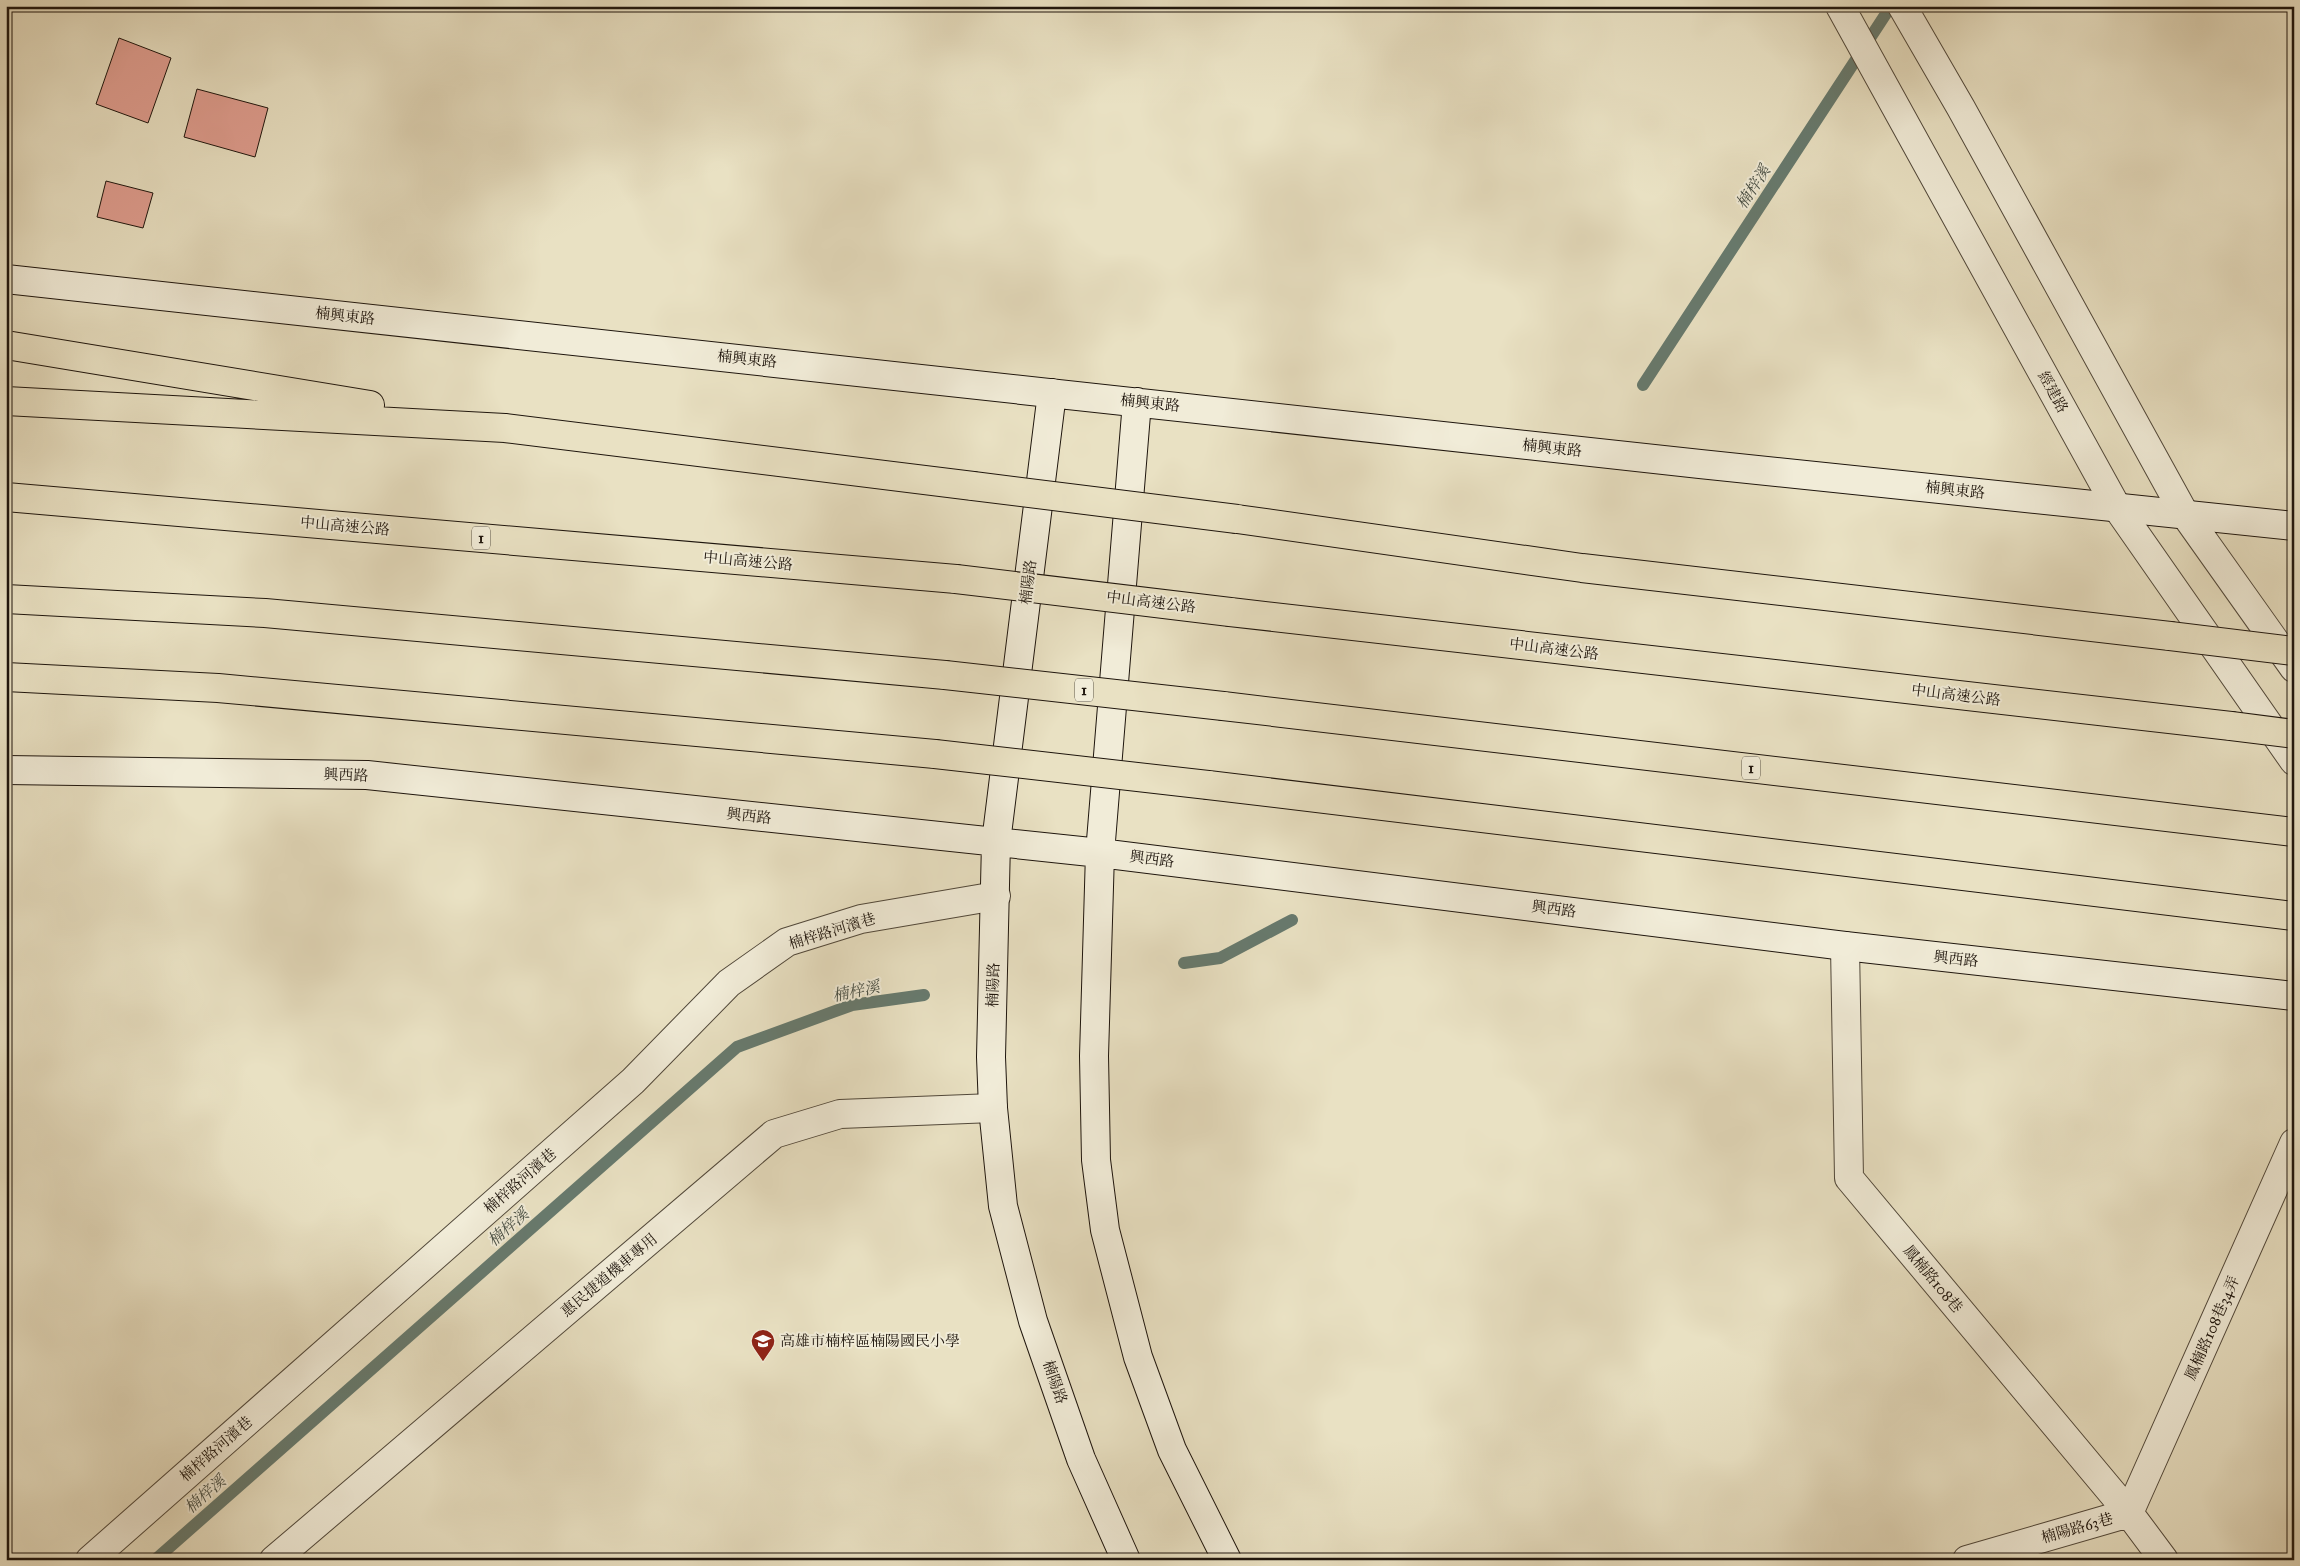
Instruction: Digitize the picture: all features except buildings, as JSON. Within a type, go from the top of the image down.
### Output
[{"type":"highway","points":[[6,345],[505,428],[1237,519],[1582,568],[2294,651]]},
{"type":"highway","points":[[6,401],[505,428]]},
{"type":"highway","name":"中山高速公路","points":[[6,497],[956,579],[2294,734]]},
{"type":"highway","name":"1","points":[[6,598],[265,613],[945,674],[2286,831]]},
{"type":"highway","points":[[6,677],[218,688],[935,754],[1208,785],[2294,916]]},
{"type":"street","name":"經建路","points":[[1840,6],[2116,506],[2294,761]]},
{"type":"street","points":[[1902,6],[1961,108],[2184,513],[2294,668]]},
{"type":"street","name":"楠興東路","points":[[6,279],[1700,464],[2184,513],[2294,526]]},
{"type":"street","name":"楠陽路","points":[[1052,393],[996,842],[991,1057],[993,1108],[1003,1206],[1033,1321],[1081,1459],[1126,1560]]},
{"type":"street","points":[[1137,402],[1100,853],[1094,1056],[1096,1160],[1105,1230],[1138,1356],[1172,1450],[1227,1560]]},
{"type":"street","name":"興西路","points":[[6,770],[366,775],[1100,853],[1845,946],[2294,996]]},
{"type":"street","name":"楠梓路河濱巷","points":[[90,1560],[633,1081],[729,984],[787,942],[861,919],[996,896]]},
{"type":"street","name":"鳳楠路108巷","points":[[1845,946],[1849,1178],[2129,1513],[2164,1560]]},
{"type":"street","name":"惠民捷道機車專用","points":[[274,1560],[774,1134],[840,1114],[993,1108]]},
{"type":"street","name":"鳳楠路108巷34弄","points":[[2129,1513],[2294,1143]]},
{"type":"street","name":"楠陽路63巷","points":[[1967,1560],[2129,1513]]},
{"type":"waterway","name":"楠梓溪","points":[[1643,385],[1891,6]]},
{"type":"waterway","name":"楠梓溪","points":[[1184,963],[1220,958],[1292,920]]},
{"type":"waterway","name":"楠梓溪","points":[[155,1560],[737,1047],[852,1005],[924,995]]},
{"type":"place","name":"高雄市楠梓區楠陽國民小學","points":[[763,1362]]}]
